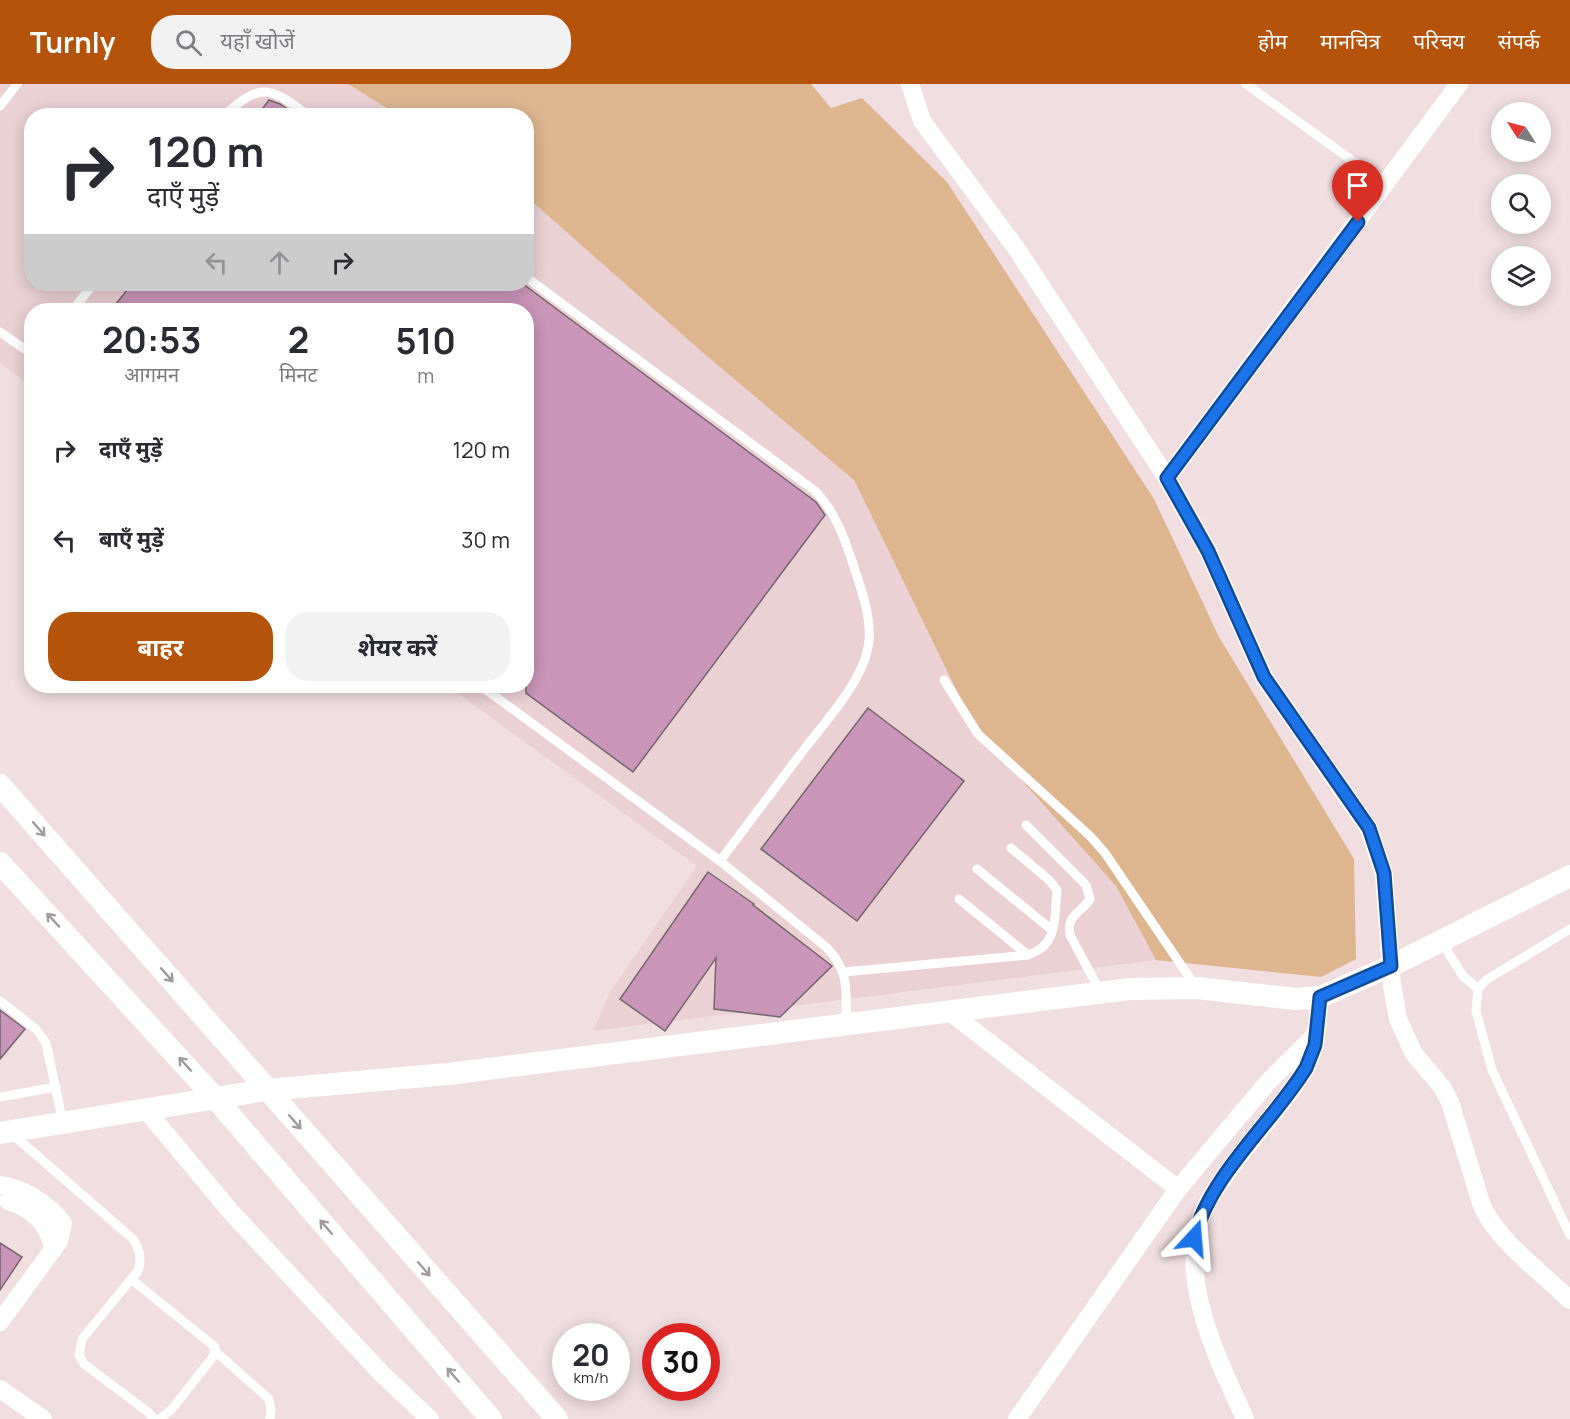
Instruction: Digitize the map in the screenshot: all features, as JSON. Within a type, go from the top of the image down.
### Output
[{"type":"street","points":[[910,84],[922,121],[1033,272],[1167,478],[1208,551],[1264,677],[1369,828],[1384,873],[1394,1004],[1398,1019],[1414,1054],[1442,1087],[1450,1102],[1485,1213],[1507,1241],[1570,1300]]},
{"type":"street","points":[[1167,478],[1386,185],[1458,84]]},
{"type":"street","points":[[0,785],[557,1419]]},
{"type":"street","points":[[0,863],[216,1099],[491,1419]]},
{"type":"street","points":[[5,1132],[266,1090],[448,1074],[1101,993],[1164,987],[1197,988],[1296,999],[1320,997],[1391,966],[1570,876]]},
{"type":"street","points":[[1245,1419],[1207,1325],[1194,1270],[1194,1238],[1211,1195],[1306,1068],[1315,1045],[1320,997]]},
{"type":"street","points":[[951,1013],[1178,1188]]},
{"type":"street","points":[[1017,1419],[1178,1188],[1268,1082],[1316,1034]]},
{"type":"street","points":[[146,1110],[238,1220],[382,1374],[430,1419]]},
{"type":"street","points":[[0,1322],[63,1231],[63,1222],[58,1216],[19,1190],[4,1193]]},
{"type":"street","points":[[0,1389],[43,1419]]},
{"type":"lane","points":[[0,106],[17,84]]},
{"type":"lane","points":[[229,108],[244,90],[257,84],[264,85],[280,94],[298,108]]},
{"type":"lane","points":[[1246,84],[1386,185]]},
{"type":"lane","points":[[534,283],[814,490],[833,513],[856,573],[867,611],[869,640],[864,660],[842,700],[720,861]]},
{"type":"lane","points":[[78,303],[88,291]]},
{"type":"lane","points":[[0,332],[24,348]]},
{"type":"lane","points":[[944,680],[978,734],[1090,836],[1105,853],[1197,988]]},
{"type":"lane","points":[[491,693],[720,861],[826,947],[840,964],[843,972],[846,1025]]},
{"type":"lane","points":[[1026,825],[1086,885],[1090,899],[1070,920],[1070,935],[1101,993]]},
{"type":"lane","points":[[843,972],[1028,955],[1044,947],[1052,930],[1057,890],[1050,880],[1011,848]]},
{"type":"lane","points":[[977,869],[1052,930]]},
{"type":"lane","points":[[959,899],[1028,955]]},
{"type":"lane","points":[[1570,929],[1486,980],[1478,989],[1476,1011],[1492,1070],[1570,1235]]},
{"type":"lane","points":[[1441,941],[1463,976],[1478,989]]},
{"type":"lane","points":[[0,1001],[42,1035],[49,1055],[63,1123]]},
{"type":"lane","points":[[0,1097],[56,1087]]},
{"type":"lane","points":[[5,1132],[133,1239],[137,1246],[141,1262],[138,1271],[82,1339],[79,1355],[84,1364],[154,1419]]},
{"type":"lane","points":[[131,1279],[213,1345],[215,1351],[269,1399],[272,1410],[270,1419]]},
{"type":"lane","points":[[160,1419],[171,1410],[213,1357],[215,1351]]},
{"type":"shaded area","points":[[0,84],[348,84],[387,108],[24,108],[24,291],[534,291],[534,203],[701,351],[854,480],[975,728],[1116,886],[1156,960],[593,1031],[610,992],[697,866],[457,693],[534,693],[534,303],[24,303],[24,381],[0,363]]},
{"type":"shaded area","points":[[348,84],[811,84],[831,108],[862,98],[947,182],[1154,499],[1219,637],[1354,859],[1356,959],[1321,977],[1156,960],[1116,886],[975,728],[854,480],[701,351],[534,203],[534,108],[387,108]]},
{"type":"building","points":[[269,100],[286,108],[263,108]]},
{"type":"building","points":[[126,291],[532,291],[816,502],[825,515],[633,772],[526,693],[534,693],[534,303],[117,303]]},
{"type":"building","points":[[868,708],[964,781],[857,921],[761,849]]},
{"type":"building","points":[[708,872],[754,904],[832,966],[780,1017],[714,1009],[716,958],[665,1031],[620,999]]},
{"type":"building","points":[[0,1010],[25,1029],[0,1059]]},
{"type":"building","points":[[0,1243],[22,1257],[0,1290]]},
{"type":"route","points":[[1194,1238],[1211,1195],[1306,1068],[1315,1045],[1320,997],[1391,966],[1384,873],[1369,828],[1264,677],[1220,575],[1167,478],[1358,222]]}]
